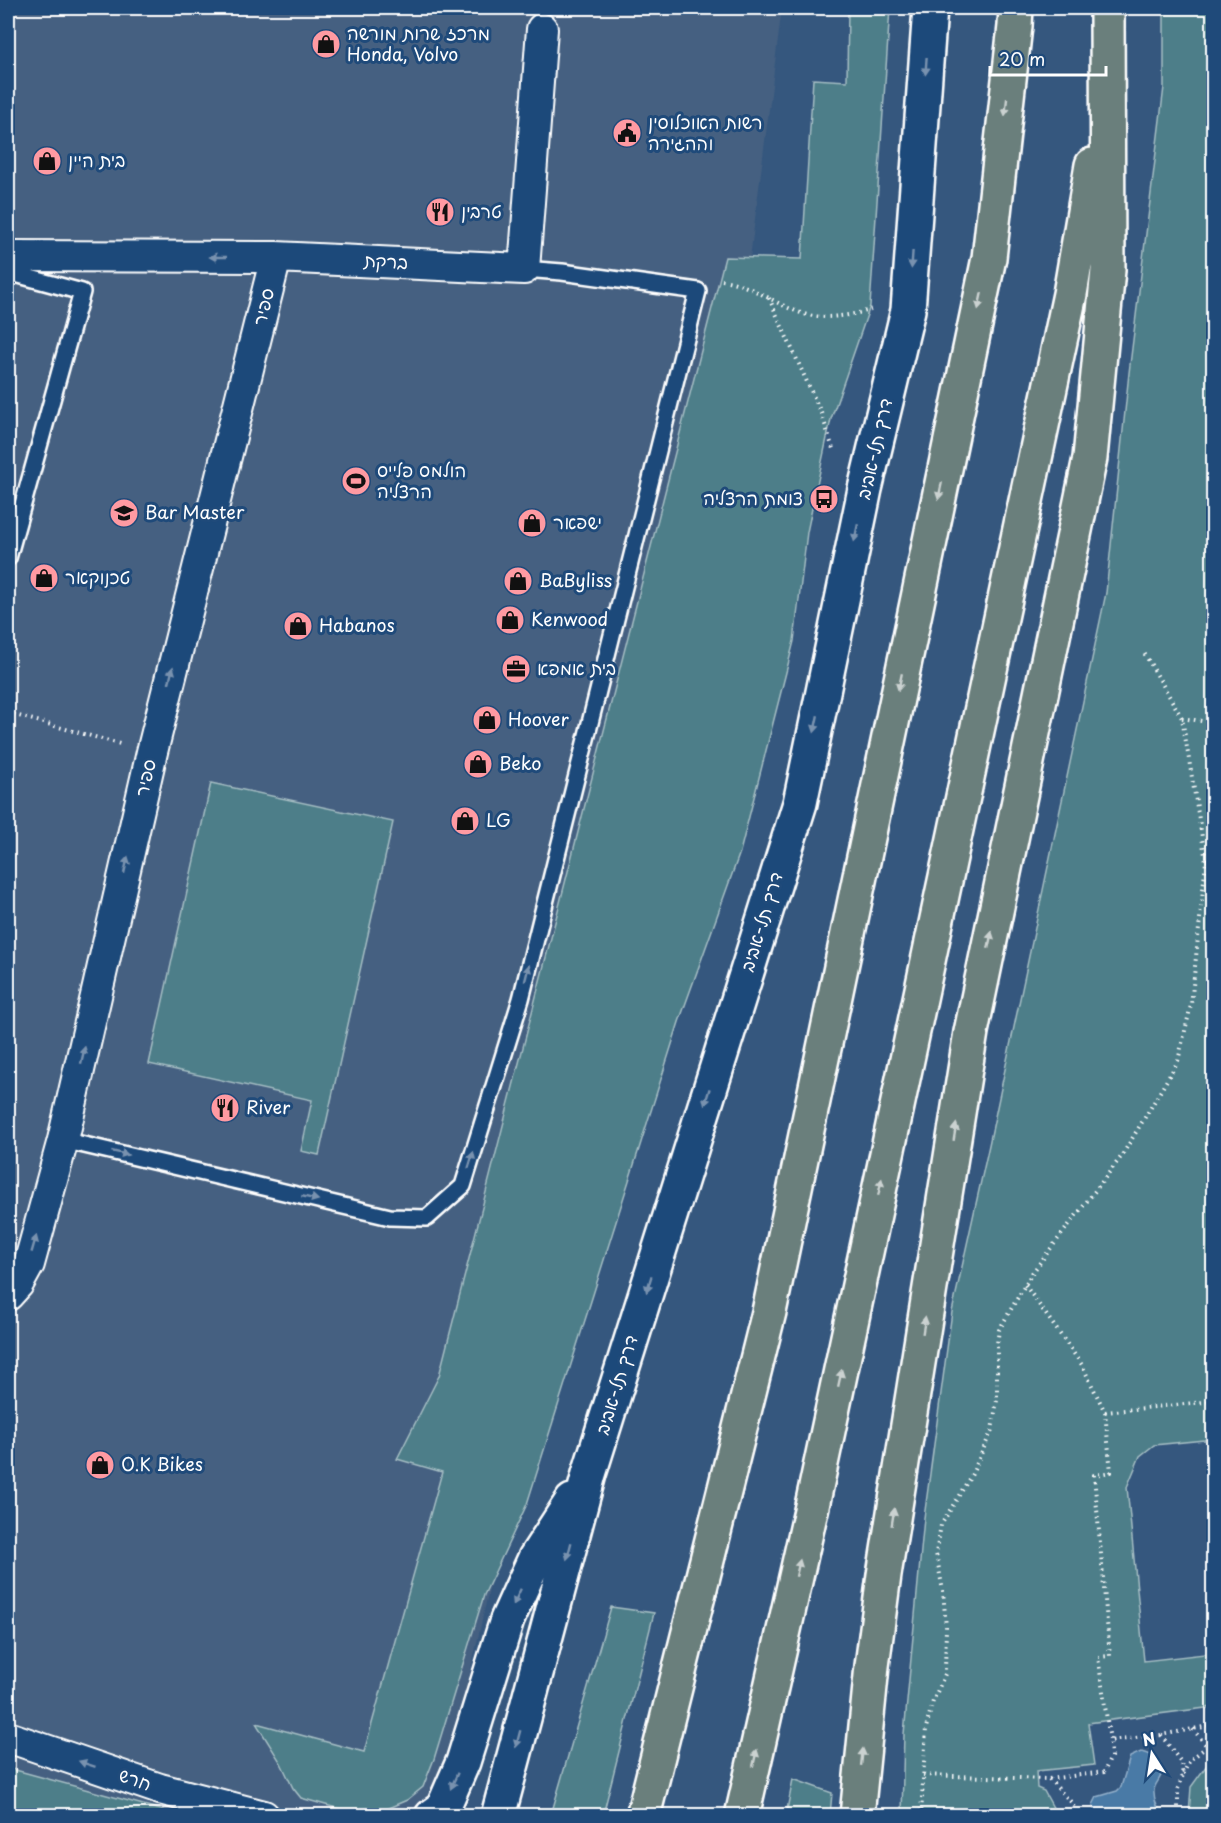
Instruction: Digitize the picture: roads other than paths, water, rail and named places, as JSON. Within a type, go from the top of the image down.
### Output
[{"type":"highway","points":[[643,1815],[770,1312],[986,269],[1016,26],[1016,8]]},
{"type":"highway","points":[[857,1815],[884,1575],[971,1032],[1090,458],[1108,270],[1107,8]]},
{"type":"highway","points":[[742,1815],[815,1495],[1070,294],[1107,84]]},
{"type":"street","name":"דרך תל-אביב","points":[[498,1815],[589,1474],[800,803],[865,489],[908,310],[930,8]]},
{"type":"street","points":[[524,268],[542,29]]},
{"type":"street","name":"ברקת","points":[[8,256],[276,257],[524,268]]},
{"type":"street","name":"ספיר","points":[[8,1295],[18,1284],[29,1264],[63,1140],[152,752],[276,257]]},
{"type":"street","points":[[432,1815],[442,1808],[463,1762],[507,1620],[535,1558],[589,1474]]},
{"type":"street","name":"חרש","points":[[14,1738],[160,1789],[264,1815]]},
{"type":"lane","points":[[63,1140],[390,1217],[427,1218],[463,1186],[520,999],[698,291],[524,268]]},
{"type":"lane","points":[[8,272],[82,292],[8,558]]},
{"type":"place","name":"מרכז שרות מורשה Honda, Volvo","points":[[326,44]]},
{"type":"place","name":"רשות האוכלוסין וההגירה","points":[[627,133]]},
{"type":"place","name":"בית היין","points":[[47,161]]},
{"type":"place","name":"טרבין","points":[[440,212]]},
{"type":"place","name":"הולמס פלייס הרצליה","points":[[356,481]]},
{"type":"place","name":"צומת הרצליה","points":[[824,499]]},
{"type":"place","name":"Bar Master","points":[[124,513]]},
{"type":"place","name":"ישפאר","points":[[532,523]]},
{"type":"place","name":"טכנוקאר","points":[[44,578]]},
{"type":"place","name":"BaByliss","points":[[518,581]]},
{"type":"place","name":"Kenwood","points":[[510,620]]},
{"type":"place","name":"Habanos","points":[[298,626]]},
{"type":"place","name":"בית אמפא","points":[[516,669]]},
{"type":"place","name":"Hoover","points":[[487,720]]},
{"type":"place","name":"Beko","points":[[478,764]]},
{"type":"place","name":"LG","points":[[465,821]]},
{"type":"place","name":"River","points":[[225,1108]]},
{"type":"place","name":"O.K Bikes","points":[[100,1465]]}]
